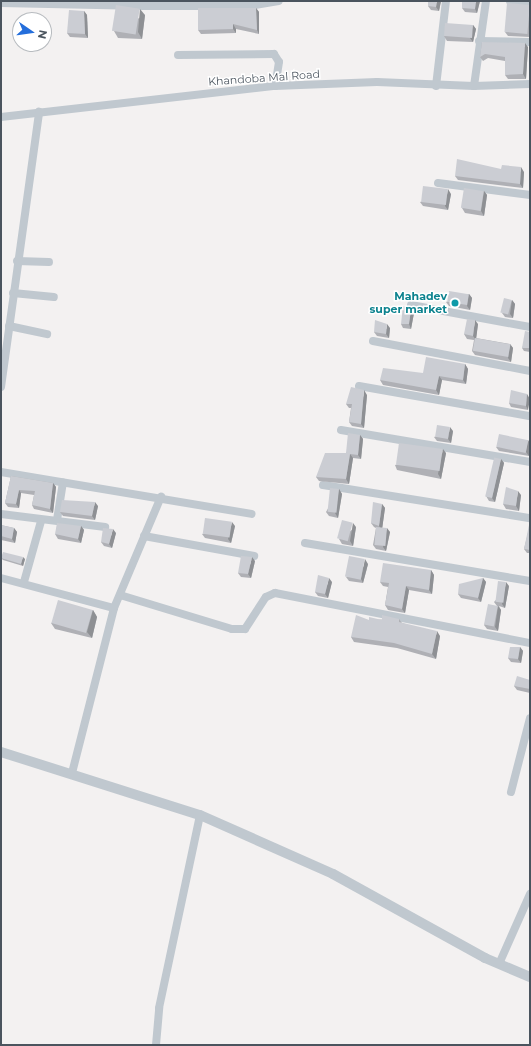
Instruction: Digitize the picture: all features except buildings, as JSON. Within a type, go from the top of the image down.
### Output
[{"type":"street","points":[[1,2],[174,6],[250,6],[279,1]]},
{"type":"street","points":[[436,86],[446,1]]},
{"type":"street","points":[[474,86],[479,41],[486,1]]},
{"type":"street","points":[[510,1],[530,2]]},
{"type":"street","points":[[479,41],[530,42]]},
{"type":"street","points":[[178,55],[274,54],[279,62],[275,86]]},
{"type":"street","name":"Khandoba Mal Road","points":[[1,117],[275,86],[377,82],[436,86],[530,84]]},
{"type":"street","points":[[1,387],[17,261],[39,112]]},
{"type":"street","points":[[438,183],[530,195]]},
{"type":"street","points":[[17,261],[49,262]]},
{"type":"street","points":[[13,293],[54,297]]},
{"type":"street","points":[[411,305],[530,327]]},
{"type":"street","points":[[9,326],[48,334]]},
{"type":"street","points":[[373,342],[530,371]]},
{"type":"street","points":[[360,386],[530,416]]},
{"type":"street","points":[[341,430],[530,462]]},
{"type":"street","points":[[1,472],[161,497],[251,514]]},
{"type":"street","points":[[56,520],[63,482]]},
{"type":"street","points":[[323,485],[530,518]]},
{"type":"street","points":[[72,773],[114,608],[161,497]]},
{"type":"street","points":[[1,514],[41,521],[56,520],[105,527]]},
{"type":"street","points":[[24,582],[41,521]]},
{"type":"street","points":[[144,536],[254,556]]},
{"type":"street","points":[[305,543],[530,581]]},
{"type":"street","points":[[1,578],[24,582],[114,608]]},
{"type":"street","points":[[120,595],[232,629],[245,629],[266,597],[274,593],[530,643]]},
{"type":"street","points":[[511,792],[528,736],[530,718]]},
{"type":"street","points":[[1,752],[72,773],[200,815],[333,874],[500,964],[530,977]]},
{"type":"street","points":[[156,1045],[159,1008],[200,815]]},
{"type":"street","points":[[500,964],[530,894]]},
{"type":"place","name":"Mahadev super market","points":[[455,303]]}]
